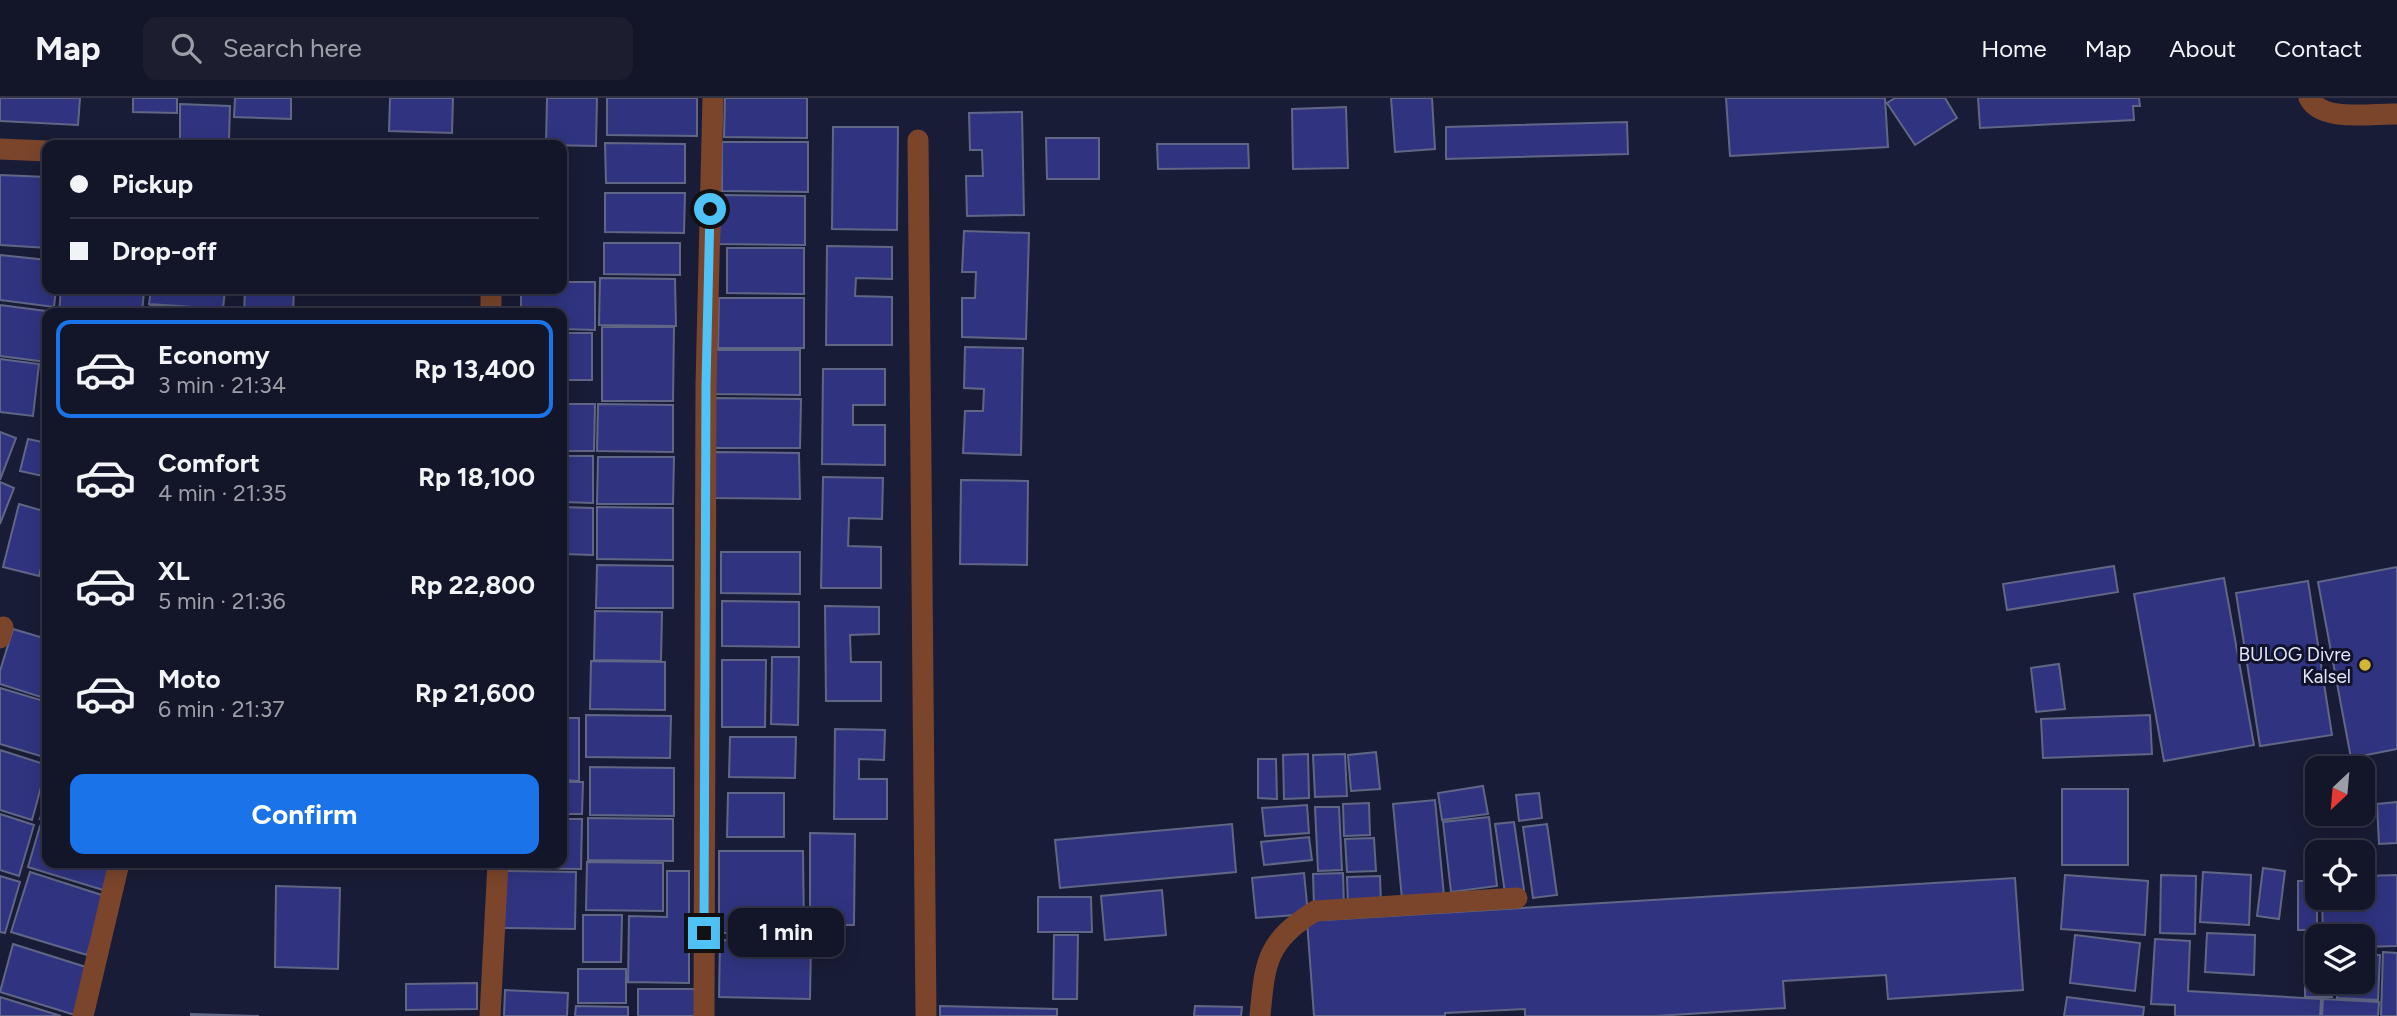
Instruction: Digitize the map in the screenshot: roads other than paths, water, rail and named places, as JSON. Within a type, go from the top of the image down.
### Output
[{"type":"street","points":[[704,1016],[706,384],[713,98]]},
{"type":"street","points":[[2309,98],[2315,107],[2326,113],[2397,114]]},
{"type":"street","points":[[918,140],[926,1016]]},
{"type":"street","points":[[0,149],[42,151]]},
{"type":"street","points":[[83,1016],[119,868]]},
{"type":"street","points":[[490,1016],[498,868]]},
{"type":"street","points":[[1260,1016],[1264,966],[1292,926],[1315,911],[1517,898]]},
{"type":"place","name":"BULOG Divre Kalsel","points":[[2365,665]]}]
